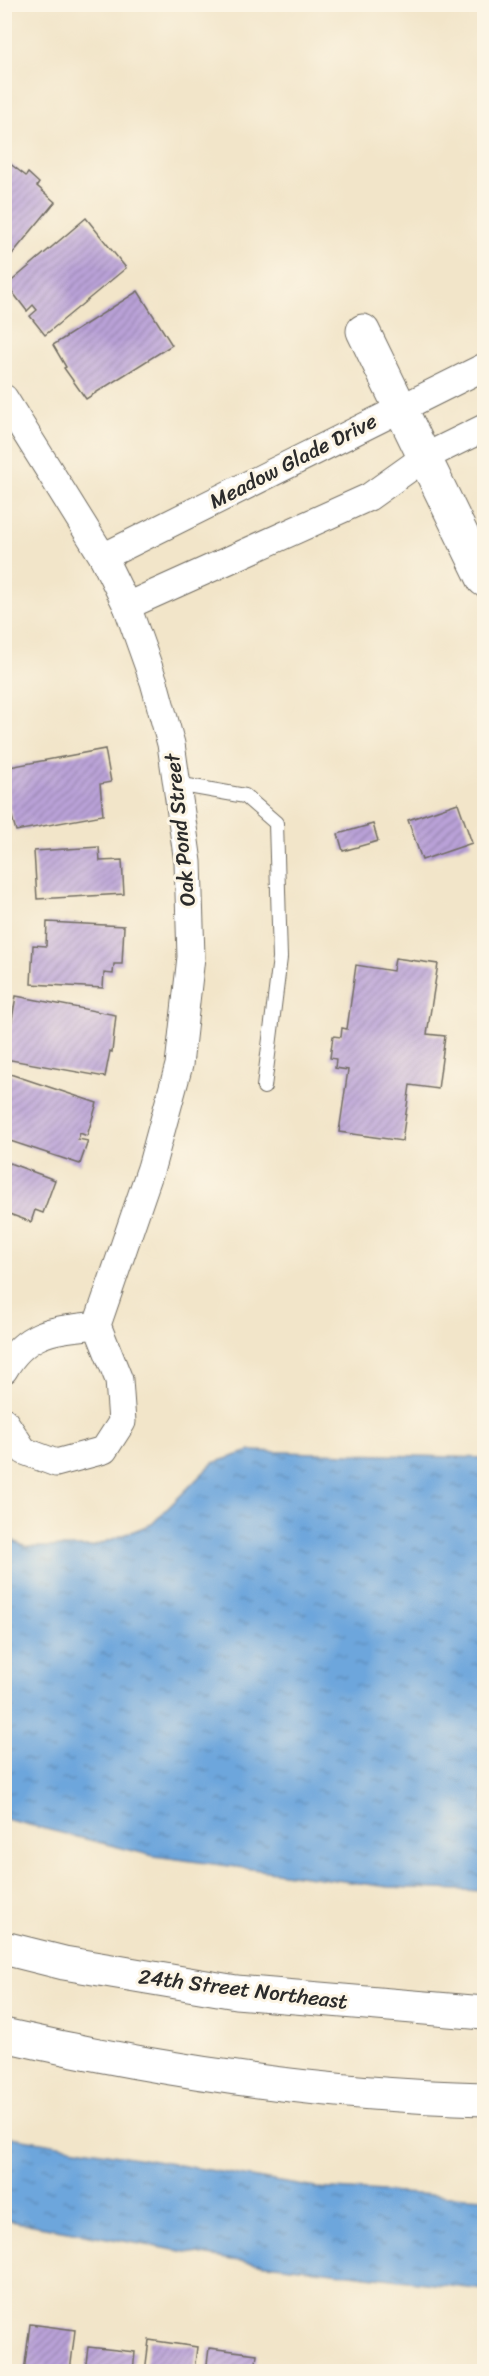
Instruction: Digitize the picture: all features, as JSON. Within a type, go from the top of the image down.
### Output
[{"type":"street","points":[[363,331],[484,580]]},
{"type":"street","name":"Meadow Glade Drive","points":[[102,557],[484,367]]},
{"type":"street","name":"Oak Pond Street","points":[[4,398],[102,557],[127,606],[154,682],[171,744],[188,862],[191,957],[179,1065],[151,1168],[97,1325]]},
{"type":"street","points":[[127,606],[369,497],[424,457],[484,428]]},
{"type":"street","points":[[4,1370],[15,1351],[46,1330],[97,1325],[119,1380],[122,1422],[104,1449],[56,1463],[24,1451],[4,1421]]},
{"type":"street","name":"24th Street Northeast","points":[[4,1948],[64,1963],[236,1992],[484,2013]]},
{"type":"street","points":[[4,2035],[235,2078],[435,2098],[484,2099]]},
{"type":"lane","points":[[177,784],[245,796],[276,823],[280,958],[264,1087]]},
{"type":"water","points":[[250,1451],[484,1458],[484,1891],[389,1887],[154,1856],[5,1819],[5,1537],[26,1547],[92,1547],[152,1524],[213,1463]]},
{"type":"water","points":[[5,2136],[316,2188],[484,2198],[484,2290],[232,2260],[5,2220]]},
{"type":"building","points":[[9,163],[26,176],[28,173],[39,183],[37,186],[55,202],[4,264],[4,169]]},
{"type":"building","points":[[86,218],[126,268],[45,335],[30,316],[37,310],[33,305],[27,311],[7,285]]},
{"type":"building","points":[[138,291],[172,345],[86,399],[64,368],[66,367],[53,345]]},
{"type":"building","points":[[105,749],[111,782],[100,784],[103,815],[16,831],[8,803],[10,802],[4,768]]},
{"type":"building","points":[[458,803],[472,843],[422,860],[408,820]]},
{"type":"building","points":[[373,824],[378,841],[343,851],[338,834]]},
{"type":"building","points":[[99,847],[100,861],[122,860],[124,894],[37,899],[34,851]]},
{"type":"building","points":[[47,922],[124,926],[122,964],[114,964],[113,974],[104,973],[103,988],[31,984],[33,945],[46,946]]},
{"type":"building","points":[[395,958],[438,964],[427,1034],[445,1036],[438,1089],[410,1085],[402,1141],[339,1132],[348,1070],[335,1068],[336,1059],[330,1058],[333,1036],[341,1037],[342,1028],[347,1029],[356,965],[393,971]]},
{"type":"building","points":[[16,996],[116,1015],[112,1052],[110,1051],[105,1077],[5,1059]]},
{"type":"building","points":[[4,1072],[97,1103],[87,1136],[80,1133],[78,1139],[88,1141],[80,1164],[4,1139]]},
{"type":"building","points":[[4,1161],[55,1180],[43,1213],[35,1210],[31,1222],[4,1212]]},
{"type":"building","points":[[30,2324],[75,2330],[70,2372],[24,2372]]},
{"type":"building","points":[[149,2340],[197,2347],[194,2372],[145,2372]]},
{"type":"building","points":[[88,2347],[135,2352],[133,2372],[85,2372]]},
{"type":"building","points":[[209,2348],[257,2354],[255,2372],[206,2372]]}]
